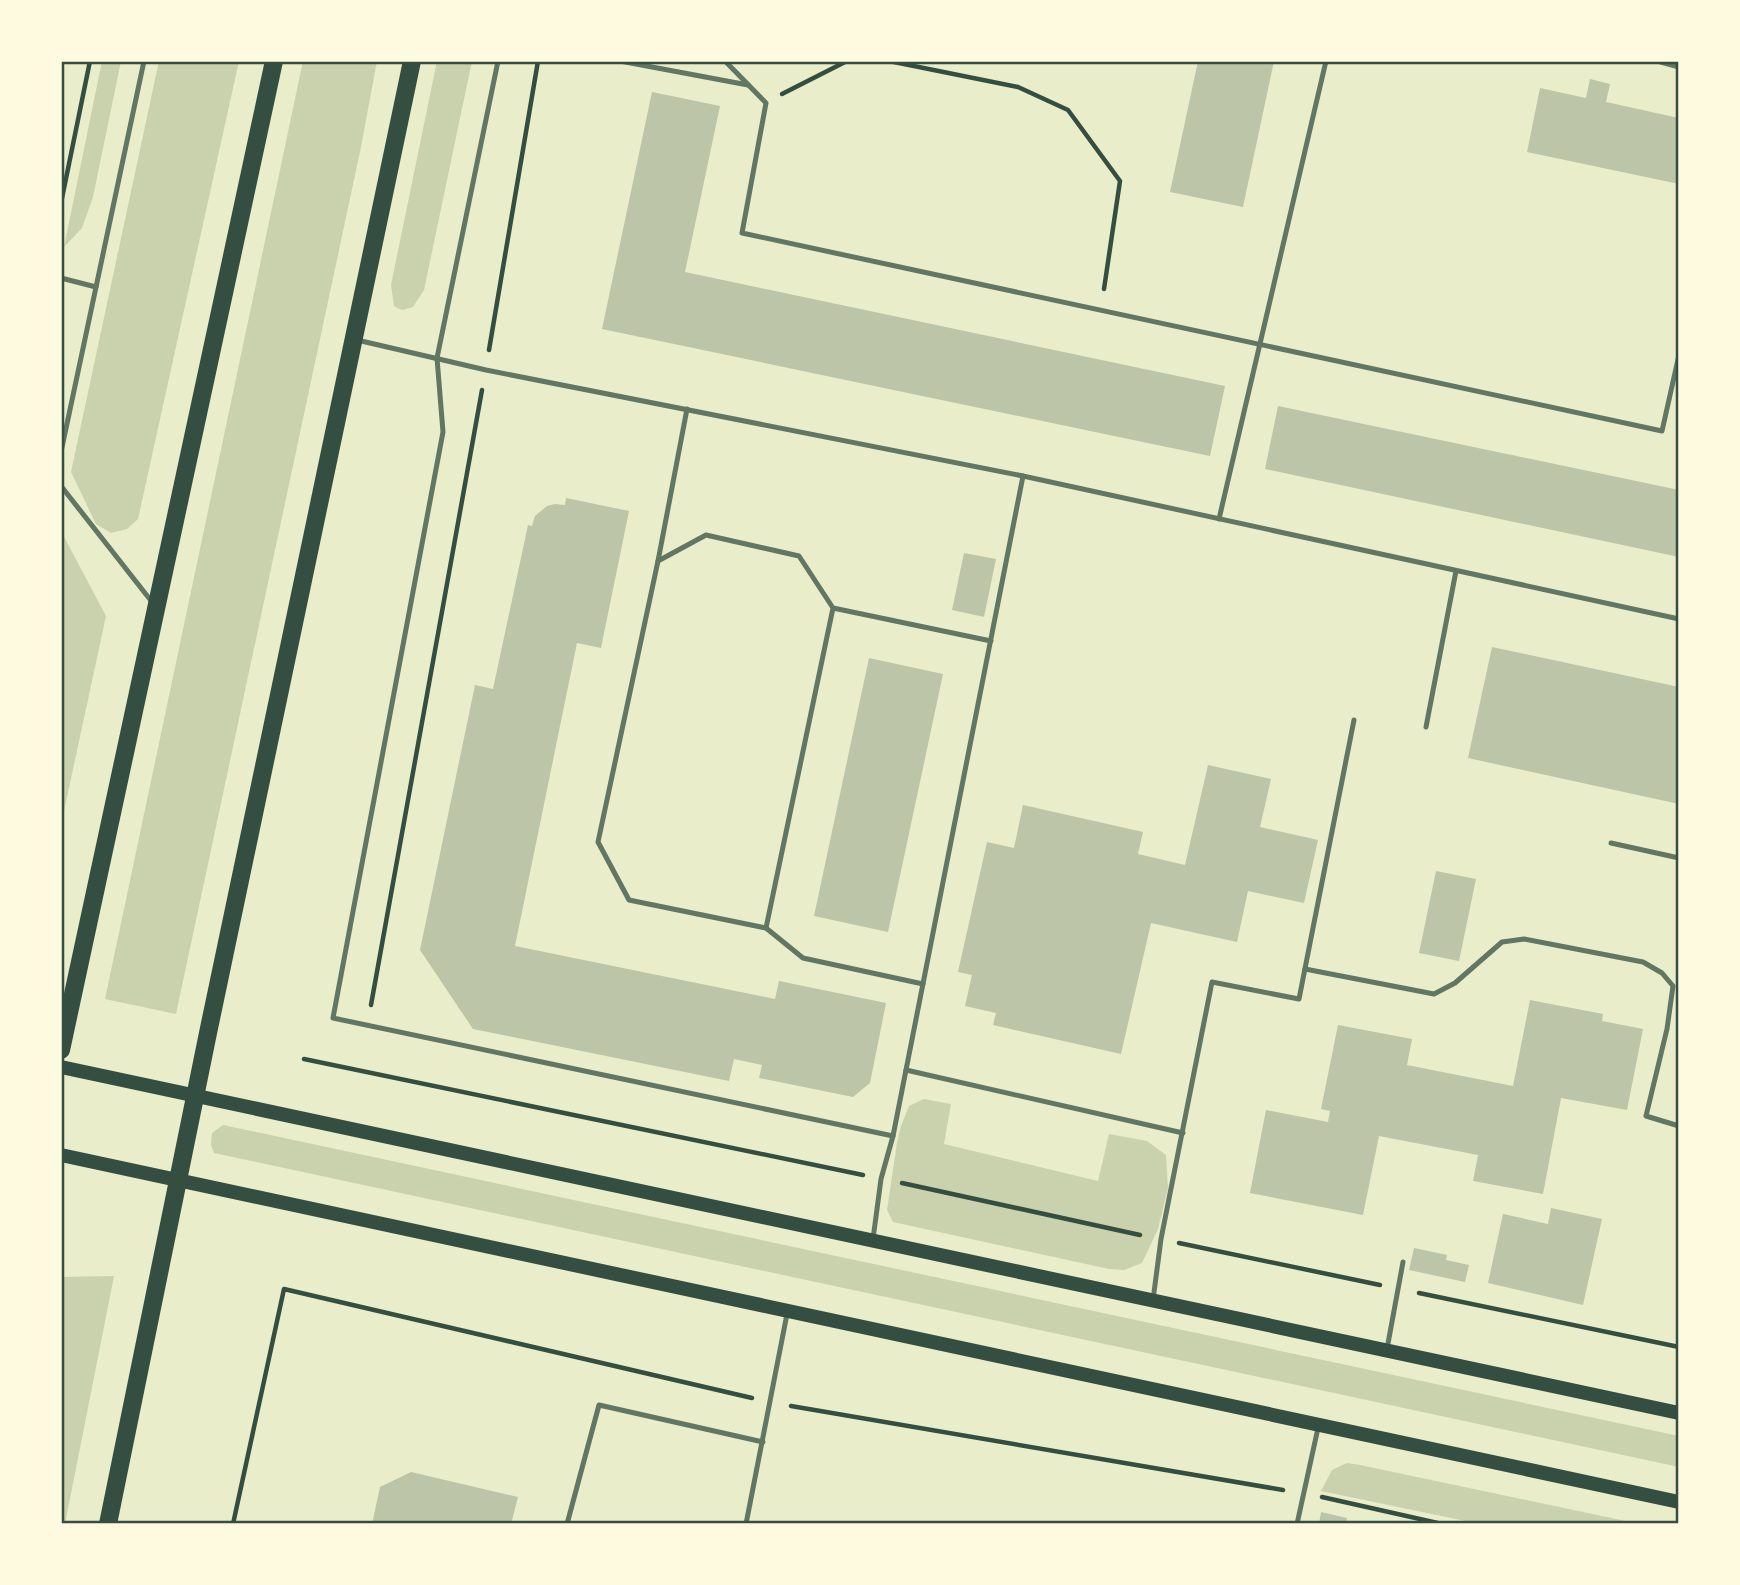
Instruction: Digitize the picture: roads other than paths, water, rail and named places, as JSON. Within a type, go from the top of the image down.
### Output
[{"type":"main road","points":[[61,1050],[158,610],[274,61]]},
{"type":"main road","points":[[108,1524],[412,61]]},
{"type":"main road","points":[[61,1067],[1679,1413]]},
{"type":"main road","points":[[61,1156],[1679,1502]]},
{"type":"lane","points":[[61,452],[144,61]]},
{"type":"lane","points":[[498,61],[437,358],[443,432],[333,1018],[893,1136]]},
{"type":"lane","points":[[620,61],[748,85]]},
{"type":"lane","points":[[724,61],[766,103],[742,233],[1662,431],[1679,355]]},
{"type":"lane","points":[[1219,519],[1326,61]]},
{"type":"lane","points":[[1657,61],[1679,67]]},
{"type":"lane","points":[[61,278],[96,287]]},
{"type":"lane","points":[[354,340],[486,370],[1023,476],[1679,620]]},
{"type":"lane","points":[[687,409],[658,561],[598,842],[629,900],[766,928],[803,958],[923,984]]},
{"type":"lane","points":[[872,1241],[881,1179],[893,1136],[1023,476]]},
{"type":"lane","points":[[61,486],[158,610]]},
{"type":"lane","points":[[658,561],[705,535],[799,556],[833,608],[766,928]]},
{"type":"lane","points":[[1426,727],[1456,571]]},
{"type":"lane","points":[[833,608],[991,641]]},
{"type":"lane","points":[[1153,1301],[1161,1239],[1212,982],[1299,999],[1354,720]]},
{"type":"lane","points":[[1611,843],[1679,858]]},
{"type":"lane","points":[[1305,969],[1434,994],[1455,983],[1502,942],[1524,939],[1643,962],[1662,973],[1673,986],[1667,1029],[1646,1116],[1679,1126]]},
{"type":"lane","points":[[906,1070],[1183,1133]]},
{"type":"lane","points":[[1386,1351],[1403,1262]]},
{"type":"lane","points":[[746,1524],[787,1311]]},
{"type":"lane","points":[[567,1524],[598,1405],[763,1442]]},
{"type":"lane","points":[[1297,1524],[1319,1424]]}]
